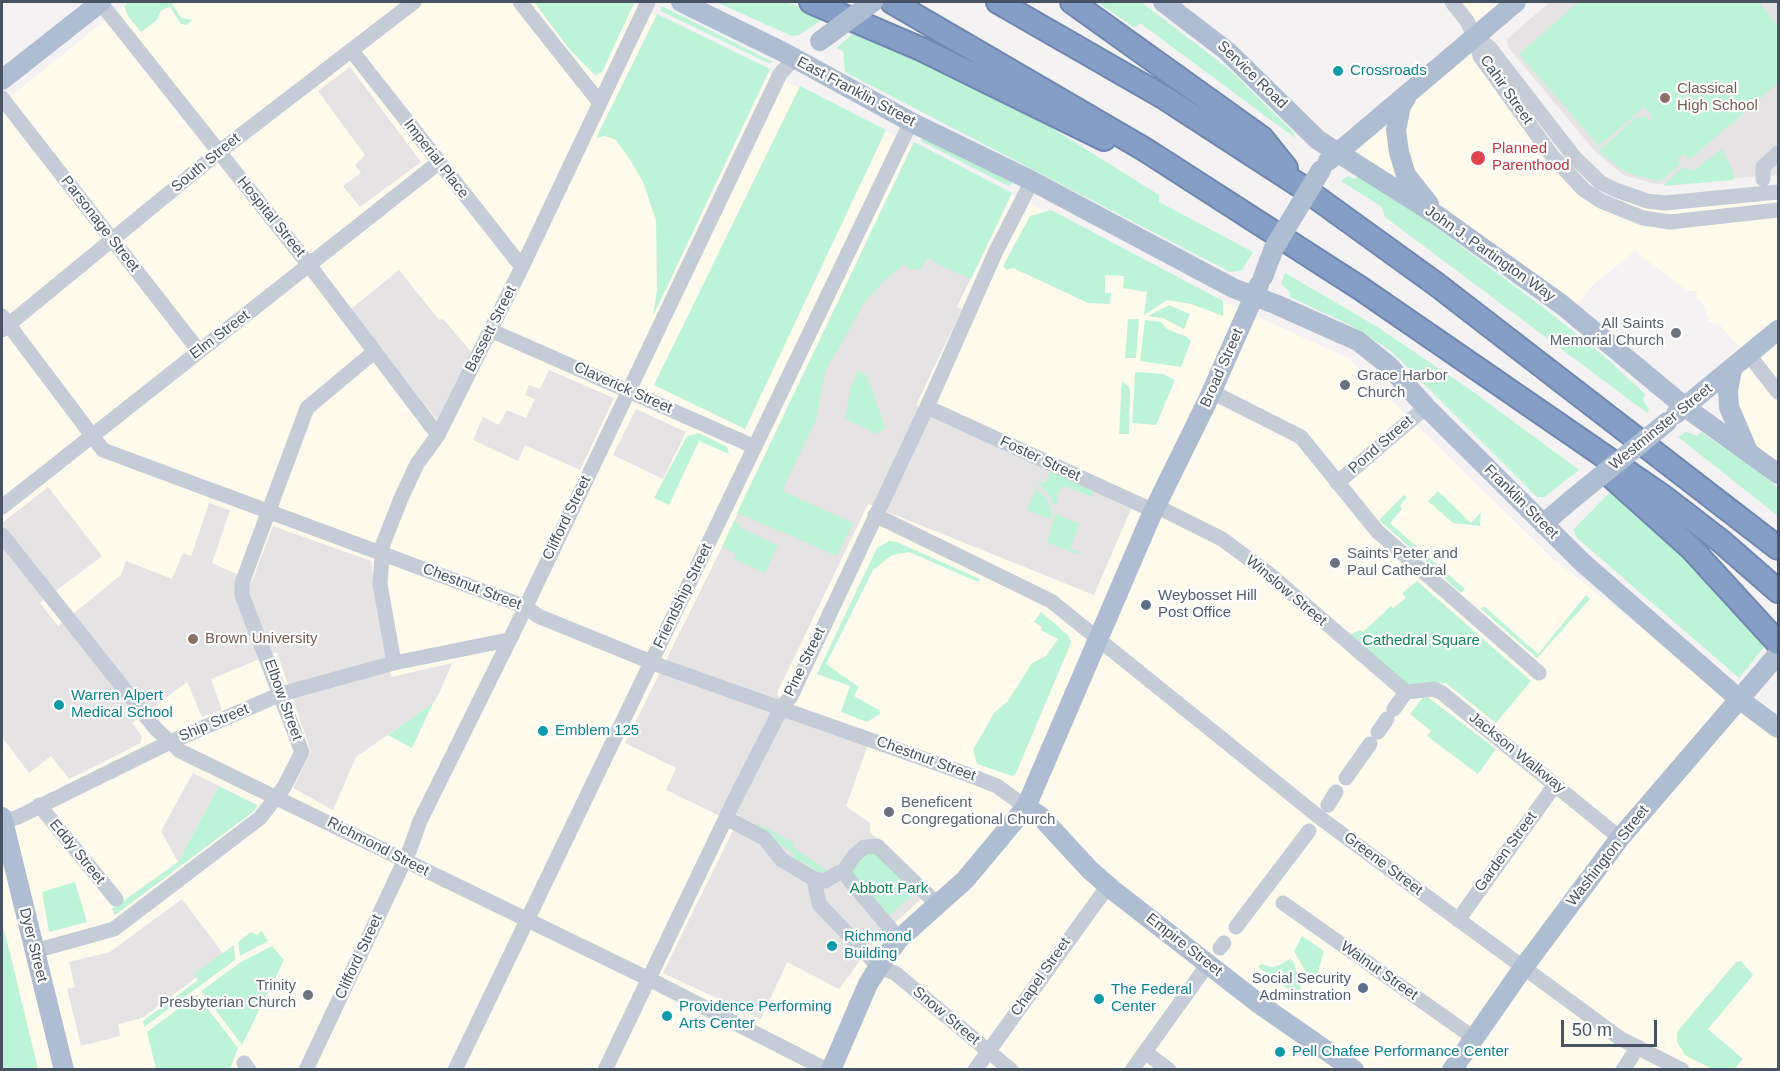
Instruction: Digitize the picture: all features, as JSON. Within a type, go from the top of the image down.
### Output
[{"type":"highway","points":[[811,2],[921,48],[1223,199]]},
{"type":"highway","points":[[892,2],[1064,100],[1223,199],[1514,394],[1693,519],[1779,591]]},
{"type":"highway","points":[[998,2],[1158,93],[1299,185],[1472,312],[1779,548]]},
{"type":"highway","points":[[1072,2],[1262,138],[1299,185]]},
{"type":"highway","points":[[1514,394],[1683,540],[1779,643]]},
{"type":"main road","points":[[2,80],[100,2]]},
{"type":"main road","name":"East Franklin Street","points":[[681,2],[794,59],[910,122],[1032,181],[1233,288],[1254,296]]},
{"type":"main road","name":"Clifford Street","points":[[794,59],[873,2]]},
{"type":"main road","name":"Service Road","points":[[1163,2],[1213,38],[1318,140],[1336,153]]},
{"type":"main road","name":"Broad Street","points":[[829,1070],[879,967],[898,939],[988,855],[1026,807],[1155,508],[1212,392],[1274,248],[1321,170],[1336,153],[1408,96],[1516,2]]},
{"type":"main road","points":[[1408,96],[1401,106],[1396,130],[1399,152],[1406,175],[1438,216]]},
{"type":"main road","name":"John J. Partington Way","points":[[1336,153],[1438,216],[1561,304],[1685,407],[1779,474]]},
{"type":"main road","name":"Franklin Street","points":[[1254,296],[1358,341],[1388,365],[1426,407],[1582,562],[1739,699],[1779,728]]},
{"type":"main road","name":"Westminster Street","points":[[1544,524],[1779,330]]},
{"type":"main road","points":[[1732,370],[1728,392],[1729,407],[1748,451]]},
{"type":"main road","name":"Washington Street","points":[[1452,1070],[1523,968],[1620,838],[1779,654]]},
{"type":"main road","name":"Empire Street","points":[[1026,807],[1040,816],[1108,886],[1258,1003],[1354,1070]]},
{"type":"main road","name":"Dyer Street","points":[[2,819],[64,1070]]},
{"type":"street","name":"Hospital Street","points":[[100,2],[309,265],[438,435]]},
{"type":"street","name":"South Street","points":[[4,324],[219,152],[414,2]]},
{"type":"street","points":[[520,2],[600,103]]},
{"type":"street","name":"Bassett Street","points":[[394,663],[380,584],[381,552],[402,496],[417,464],[438,435],[522,267],[648,2]]},
{"type":"street","points":[[1452,2],[1475,37]]},
{"type":"street","name":"Cahir Street","points":[[1475,37],[1490,48],[1575,158],[1601,183],[1647,201],[1665,203],[1779,192]]},
{"type":"street","name":"Cahir Street","points":[[1475,37],[1480,56],[1553,157],[1584,190],[1600,201],[1643,218],[1670,222],[1779,210]]},
{"type":"street","name":"Imperial Place","points":[[351,50],[522,267]]},
{"type":"street","name":"Clifford Street","points":[[306,1070],[405,861],[420,821],[526,607],[780,74],[794,59]]},
{"type":"street","name":"Parsonage Street","points":[[2,98],[199,351]]},
{"type":"street","name":"Friendship Street","points":[[461,1068],[528,920],[910,122]]},
{"type":"street","points":[[1763,179],[1763,167],[1779,153]]},
{"type":"street","name":"Elm Street","points":[[2,507],[438,163]]},
{"type":"street","name":"Pine Street","points":[[605,1070],[726,818],[782,707],[791,696],[927,407],[996,251],[1032,181]]},
{"type":"street","name":"Chestnut Street","points":[[4,324],[104,450],[526,607],[538,616],[651,661],[979,779],[1009,793],[1026,807]]},
{"type":"street","name":"Claverick Street","points":[[490,330],[755,447]]},
{"type":"street","name":"Elbow Street","points":[[35,951],[114,929],[260,818],[277,797],[302,752],[242,595],[245,569],[307,408],[374,352]]},
{"type":"street","points":[[1749,355],[1779,392]]},
{"type":"street","points":[[1212,392],[1301,437],[1377,531],[1539,673]]},
{"type":"street","name":"Foster Street","points":[[927,407],[1155,508]]},
{"type":"street","name":"Pond Street","points":[[1337,483],[1426,407]]},
{"type":"street","name":"Winslow Street","points":[[1155,508],[1222,539],[1268,573],[1406,692]]},
{"type":"street","points":[[875,515],[1051,601],[1098,639]]},
{"type":"street","name":"Richmond Street","points":[[2,535],[72,627],[168,742],[180,751],[649,978],[829,1070]]},
{"type":"street","name":"Greene Street","points":[[1098,639],[1319,817],[1523,968],[1621,1039],[1682,1070]]},
{"type":"street","name":"Ship Street","points":[[2,819],[39,805],[168,742],[281,694],[394,663],[508,640]]},
{"type":"street","name":"Jackson Walkway","points":[[1406,692],[1438,690],[1620,838]]},
{"type":"street","points":[[1346,778],[1406,692]]},
{"type":"street","name":"Garden Street","points":[[1458,920],[1555,784]]},
{"type":"street","name":"Eddy Street","points":[[39,805],[116,899]]},
{"type":"street","points":[[726,818],[764,838],[782,860],[814,879],[825,881],[838,873],[845,873]]},
{"type":"street","points":[[1236,927],[1309,831]]},
{"type":"street","points":[[845,873],[850,861],[864,847],[877,846],[937,904]]},
{"type":"street","points":[[845,873],[898,939]]},
{"type":"street","name":"Snow Street","points":[[814,879],[819,904],[879,967],[895,973],[1011,1070]]},
{"type":"street","name":"Chapel Street","points":[[975,1070],[1094,902],[1108,886]]},
{"type":"street","name":"Walnut Street","points":[[1283,903],[1474,1038]]},
{"type":"street","points":[[1132,1070],[1208,964]]},
{"type":"street","points":[[1623,1070],[1638,1047]]},
{"type":"street","points":[[1145,1052],[1169,1070]]},
{"type":"shaded area","points":[[128,2],[628,2],[1223,301],[1348,358],[1552,558],[1778,735],[1778,1069],[2,1070],[2,103]]},
{"type":"shaded area","points":[[1453,2],[1509,2],[1475,31]]},
{"type":"shaded area","name":"Classical High School","points":[[1550,2],[1778,2],[1778,175],[1657,184],[1623,175],[1594,150],[1508,47],[1507,39]]},
{"type":"shaded area","points":[[1475,31],[1575,174],[1606,196],[1650,207],[1778,197],[1778,479],[1746,452],[1730,406],[1743,352],[1719,324],[1709,322],[1704,305],[1696,298],[1698,291],[1688,291],[1635,251],[1592,286],[1572,311],[1344,153]]},
{"type":"shaded area","points":[[350,67],[421,162],[360,207],[343,186],[361,173],[355,165],[365,155],[318,91]]},
{"type":"shaded area","points":[[914,142],[1012,193],[957,307],[962,309],[916,405],[1131,509],[1094,595],[868,504],[777,693],[787,715],[868,745],[846,806],[870,823],[870,832],[930,891],[874,942],[839,989],[787,962],[761,1019],[663,973],[740,816],[724,807],[720,816],[666,790],[676,768],[625,743],[722,547]]},
{"type":"shaded area","points":[[399,270],[439,320],[443,319],[473,354],[437,420],[351,309]]},
{"type":"shaded area","points":[[549,370],[614,398],[580,470],[525,445],[518,461],[473,440],[483,417],[499,425],[507,410],[526,418],[535,399],[525,395],[529,385],[540,389]]},
{"type":"shaded area","points":[[636,409],[686,432],[663,479],[613,455]]},
{"type":"shaded area","name":"Brown University","points":[[48,487],[102,556],[40,603],[58,626],[121,575],[126,561],[172,579],[183,553],[191,556],[209,503],[230,510],[212,563],[252,581],[273,526],[371,561],[391,677],[452,663],[438,696],[433,703],[356,757],[333,810],[293,788],[311,752],[277,652],[211,679],[222,710],[202,717],[187,682],[132,723],[142,736],[141,743],[69,779],[51,756],[29,773],[2,737],[2,523]]},
{"type":"shaded area","points":[[193,773],[219,786],[178,862],[161,831]]},
{"type":"shaded area","points":[[182,899],[225,956],[142,1018],[118,1024],[120,1036],[81,1046],[67,989],[75,987],[69,962],[110,952]]},
{"type":"green space","points":[[129,2],[172,3],[181,18],[192,20],[187,25],[181,24],[170,7],[161,11],[157,20],[141,32],[128,16],[124,6]]},
{"type":"green space","points":[[534,2],[634,3],[602,72],[595,75],[570,50]]},
{"type":"green space","points":[[716,2],[786,2],[826,17],[799,35],[792,36]]},
{"type":"green space","points":[[1097,2],[1141,2],[1230,70],[1293,132],[1295,138],[1140,23],[1135,28]]},
{"type":"green space","name":"Classical High School","points":[[1579,2],[1762,2],[1761,5],[1778,26],[1778,83],[1689,160],[1684,154],[1678,158],[1680,164],[1660,181],[1634,175],[1619,168],[1599,151],[1638,116],[1641,119],[1646,116],[1649,121],[1653,118],[1644,107],[1599,146],[1519,54]]},
{"type":"green space","points":[[660,7],[773,62],[768,63],[661,11]]},
{"type":"green space","points":[[657,14],[770,69],[653,316],[657,290],[656,220],[643,182],[616,140],[605,136],[596,138]]},
{"type":"green space","points":[[855,32],[935,64],[1047,125],[1159,195],[1159,202],[1253,252],[1242,270],[1230,272],[845,72],[843,51],[836,48]]},
{"type":"green space","points":[[800,86],[886,130],[745,429],[654,385]]},
{"type":"green space","points":[[922,136],[1013,183],[1008,186],[921,141]]},
{"type":"green space","points":[[914,142],[1012,193],[971,279],[937,264],[928,257],[920,270],[909,269],[904,264],[866,300],[825,372],[816,420],[782,491],[853,523],[837,556],[737,513]]},
{"type":"green space","points":[[1722,149],[1733,171],[1734,180],[1663,186],[1683,167],[1693,171]]},
{"type":"green space","points":[[1348,176],[1355,179],[1358,176],[1413,210],[1545,309],[1604,356],[1645,394],[1643,399],[1649,410],[1647,413],[1385,217],[1382,207],[1341,181]]},
{"type":"green space","points":[[1051,210],[1223,301],[1223,316],[1191,304],[1167,300],[1144,315],[1147,292],[1123,288],[1124,276],[1105,275],[1105,293],[1111,293],[1110,304],[1088,303],[1013,268],[1007,270],[1003,266],[1030,216]]},
{"type":"green space","points":[[1285,273],[1376,326],[1472,391],[1579,470],[1544,497],[1537,497],[1391,351],[1352,326],[1290,297],[1290,292],[1281,284]]},
{"type":"green space","points":[[1169,305],[1190,314],[1184,329],[1163,318],[1148,316]]},
{"type":"green space","points":[[1128,319],[1139,319],[1136,358],[1125,358]]},
{"type":"green space","points":[[1145,320],[1161,322],[1167,329],[1191,341],[1181,367],[1140,361]]},
{"type":"green space","points":[[858,371],[867,376],[885,427],[877,434],[845,419],[850,388]]},
{"type":"green space","points":[[1135,373],[1163,374],[1175,380],[1156,425],[1132,423]]},
{"type":"green space","points":[[1122,381],[1130,391],[1129,434],[1119,434]]},
{"type":"green space","points":[[1686,432],[1697,436],[1701,432],[1754,468],[1778,488],[1778,516],[1678,437]]},
{"type":"green space","points":[[699,433],[727,447],[729,454],[699,441],[669,505],[654,498],[687,436]]},
{"type":"green space","points":[[1051,471],[1093,491],[1092,497],[1064,486],[1056,495],[1058,499],[1056,505],[1053,504],[1050,496],[1038,483],[1039,481],[1045,483]]},
{"type":"green space","points":[[1036,489],[1047,499],[1052,514],[1050,519],[1027,510]]},
{"type":"green space","points":[[1438,491],[1471,523],[1481,512],[1480,526],[1453,523],[1428,501]]},
{"type":"green space","points":[[1610,492],[1700,570],[1769,641],[1739,678],[1577,538],[1573,530]]},
{"type":"green space","points":[[1404,495],[1407,497],[1400,506],[1402,509],[1390,523],[1465,589],[1461,593],[1379,520]]},
{"type":"green space","points":[[1055,514],[1080,524],[1070,548],[1080,552],[1078,555],[1047,542]]},
{"type":"green space","points":[[734,521],[740,524],[739,527],[778,545],[765,573],[734,559],[736,554],[722,547]]},
{"type":"green space","points":[[889,541],[897,542],[980,579],[978,582],[909,552],[892,555],[873,570],[826,664],[859,687],[854,696],[879,710],[880,714],[867,722],[841,712],[850,686],[817,674],[877,548]]},
{"type":"green space","name":"Cathedral Square","points":[[1417,581],[1531,681],[1496,723],[1446,683],[1405,685],[1349,635],[1360,630],[1363,632],[1391,606],[1393,608],[1406,598],[1402,593]]},
{"type":"green space","points":[[1586,595],[1590,599],[1537,658],[1481,609],[1484,606],[1538,654]]},
{"type":"green space","points":[[1041,612],[1069,636],[1071,643],[1016,773],[1012,776],[977,764],[973,750],[994,713],[1008,701],[1032,663],[1046,656],[1058,639],[1041,630],[1042,627],[1034,622]]},
{"type":"green space","points":[[1425,695],[1496,749],[1478,774],[1427,736],[1431,731],[1410,714]]},
{"type":"green space","points":[[433,703],[412,748],[388,735]]},
{"type":"green space","points":[[219,786],[257,805],[254,811],[115,915],[112,909],[178,862]]},
{"type":"green space","points":[[759,824],[794,843],[792,846],[830,873],[822,875],[801,861],[798,864],[792,861],[795,856],[782,845],[778,847],[773,835],[758,828]]},
{"type":"green space","name":"Abbott Park","points":[[875,853],[917,891],[888,917],[853,874],[856,864],[865,855]]},
{"type":"green space","points":[[75,882],[87,922],[49,932],[42,892]]},
{"type":"green space","points":[[2,923],[9,949],[38,1069],[2,1069]]},
{"type":"green space","points":[[262,931],[268,941],[240,956],[238,942],[251,932],[257,935]]},
{"type":"green space","points":[[1302,936],[1324,951],[1315,982],[1312,983],[1294,951]]},
{"type":"green space","points":[[234,945],[235,960],[144,1027],[143,1021],[198,980],[194,974]]},
{"type":"green space","points":[[272,946],[284,960],[242,1045],[201,991],[241,962]]},
{"type":"green space","points":[[1290,959],[1294,963],[1301,989],[1296,995],[1258,967],[1261,964],[1278,966]]},
{"type":"green space","points":[[1741,961],[1753,975],[1708,1029],[1743,1059],[1734,1069],[1712,1069],[1685,1055],[1677,1042],[1677,1032],[1736,962]]},
{"type":"green space","points":[[197,995],[238,1048],[230,1069],[156,1069],[147,1032]]},
{"type":"place","name":"Crossroads","points":[[1338,71]]},
{"type":"place","name":"Classical High School","points":[[1665,98]]},
{"type":"place","name":"Planned Parenthood","points":[[1478,158]]},
{"type":"place","name":"All Saints Memorial Church","points":[[1676,333]]},
{"type":"place","name":"Grace Harbor Church","points":[[1345,385]]},
{"type":"place","name":"Saints Peter and Paul Cathedral","points":[[1335,563]]},
{"type":"place","name":"Weybosset Hill Post Office","points":[[1146,605]]},
{"type":"place","name":"Brown University","points":[[193,639]]},
{"type":"place","name":"Warren Alpert Medical School","points":[[59,705]]},
{"type":"place","name":"Emblem 125","points":[[543,731]]},
{"type":"place","name":"Beneficent Congregational Church","points":[[889,812]]},
{"type":"place","name":"Richmond Building","points":[[832,946]]},
{"type":"place","name":"Social Security Adminstration","points":[[1363,988]]},
{"type":"place","name":"Trinity Presbyterian Church","points":[[308,995]]},
{"type":"place","name":"The Federal Center","points":[[1099,999]]},
{"type":"place","name":"Providence Performing Arts Center","points":[[667,1016]]},
{"type":"place","name":"Pell Chafee Performance Center","points":[[1280,1052]]}]
